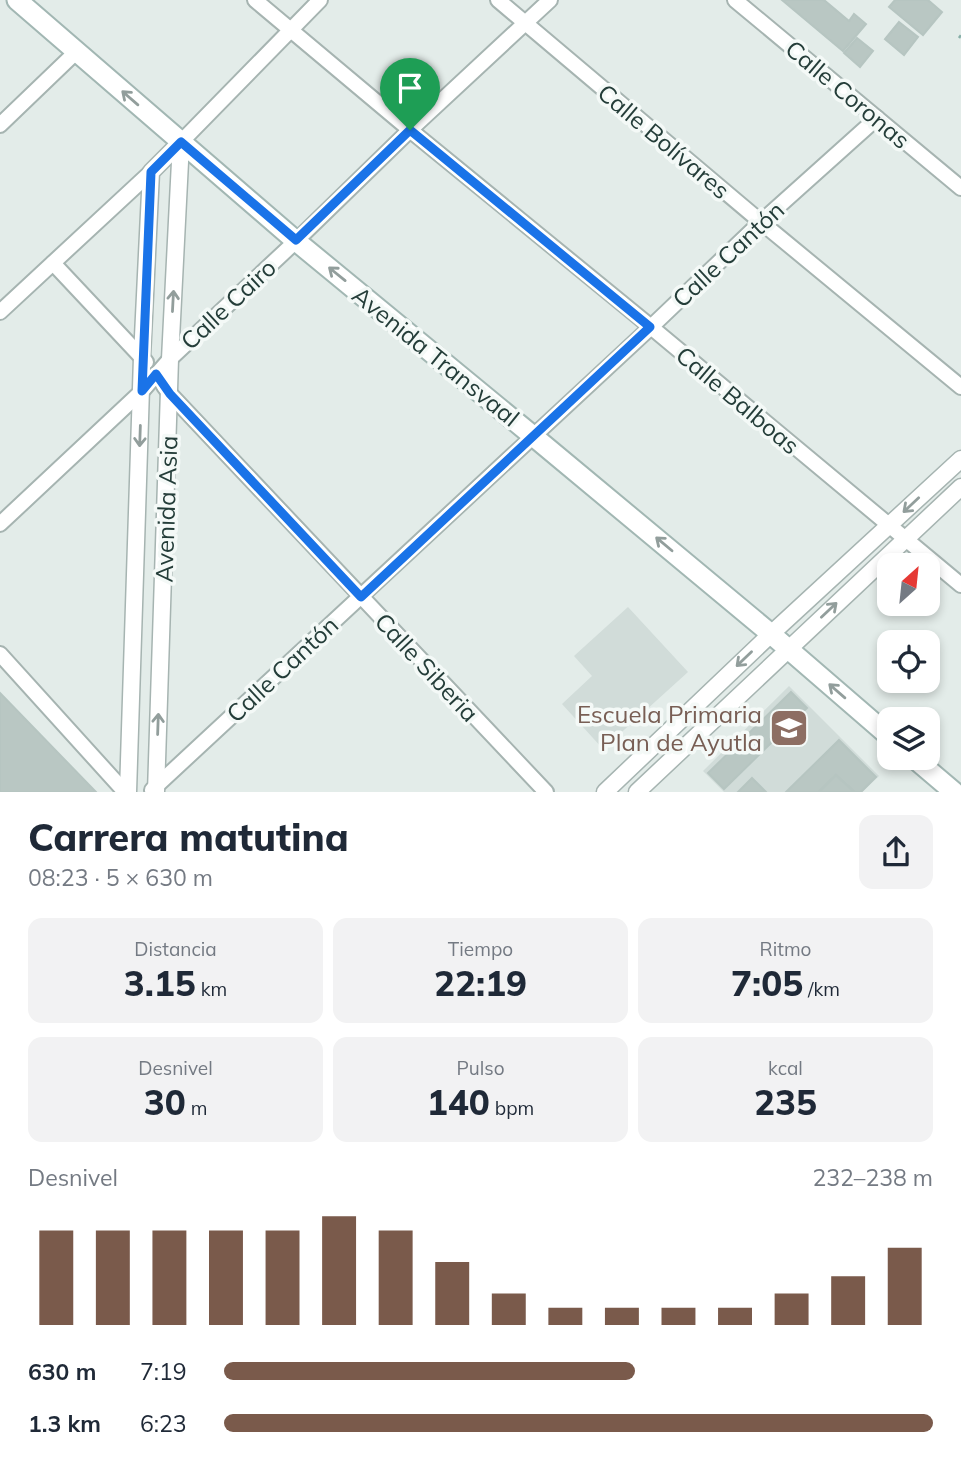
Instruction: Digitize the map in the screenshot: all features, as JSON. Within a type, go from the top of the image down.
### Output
[{"type":"main road","name":"Avenida Transvaal","points":[[17,0],[296,240],[771,634],[877,726]]},
{"type":"main road","points":[[928,770],[954,792]]},
{"type":"street","name":"Calle Balboas","points":[[255,0],[961,585]]},
{"type":"street","points":[[0,312],[151,172],[320,0]]},
{"type":"street","name":"Calle Bolívares","points":[[498,0],[961,387]]},
{"type":"street","name":"Calle Cairo","points":[[0,524],[142,391],[170,359],[410,130],[550,0]]},
{"type":"street","name":"Calle Coronas","points":[[735,0],[961,188]]},
{"type":"street","points":[[0,125],[76,52]]},
{"type":"street","name":"Calle Cantón","points":[[154,790],[761,222],[877,118]]},
{"type":"street","name":"Avenida Asia","points":[[154,790],[181,142]]},
{"type":"street","name":"Avenida Asia","points":[[127,792],[151,172]]},
{"type":"street","name":"Calle Siberia","points":[[53,263],[142,357],[170,394],[546,792]]},
{"type":"street","points":[[605,792],[961,459]]},
{"type":"street","points":[[637,792],[961,487]]},
{"type":"street","points":[[0,654],[127,792]]},
{"type":"shaded area","points":[[628,607],[688,672],[603,749],[562,704],[592,676],[574,656]]},
{"type":"shaded area","name":"Escuela Primaria Plan de Ayutla","points":[[789,686],[879,776],[862,792],[724,792],[703,771]]},
{"type":"building","points":[[782,0],[824,0],[849,21],[854,14],[866,24],[843,51]]},
{"type":"building","points":[[895,0],[928,0],[942,12],[923,35],[889,7]]},
{"type":"building","points":[[899,22],[918,37],[904,55],[885,39]]},
{"type":"building","points":[[857,38],[873,51],[860,67],[844,53]]},
{"type":"building","points":[[791,692],[807,708],[724,789],[708,773]]},
{"type":"building","points":[[0,693],[96,792],[0,792]]},
{"type":"building","points":[[839,740],[876,777],[861,792],[854,792],[836,775],[819,792],[786,792]]},
{"type":"building","points":[[836,775],[854,792],[819,792]]},
{"type":"building","points":[[752,778],[766,792],[738,792]]},
{"type":"place","name":"Escuela Primaria Plan de Ayutla","points":[[789,728]]},
{"type":"route","points":[[410,130],[650,327],[361,597],[170,394],[156,374],[142,391],[151,172],[181,142],[296,240],[410,130]]}]
